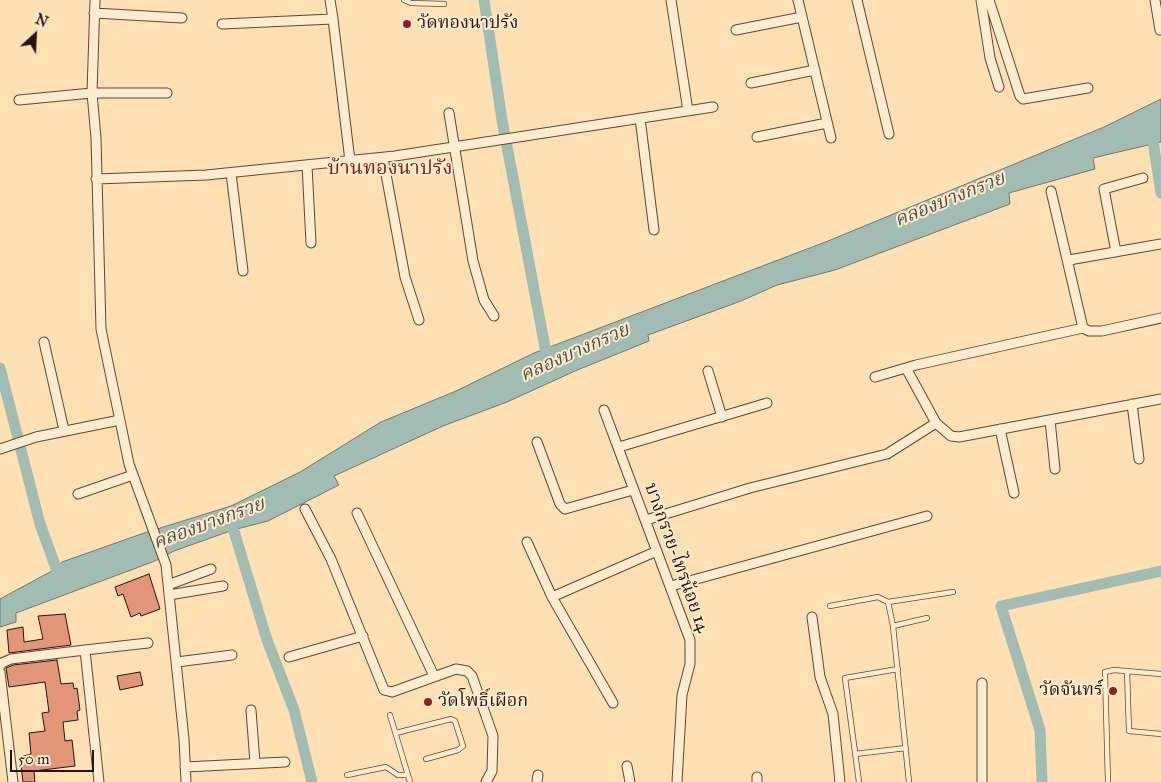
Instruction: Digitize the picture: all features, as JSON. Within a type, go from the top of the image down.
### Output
[{"type":"street","points":[[94,0],[92,94],[101,329],[133,475],[149,514],[166,565],[186,782]]},
{"type":"street","points":[[330,0],[350,161]]},
{"type":"street","points":[[670,0],[688,111]]},
{"type":"street","points":[[798,0],[831,138]]},
{"type":"street","points":[[857,0],[889,134]]},
{"type":"street","points":[[981,0],[990,58],[998,87]]},
{"type":"street","points":[[989,0],[1020,96],[1023,99],[1088,88]]},
{"type":"street","points":[[1155,0],[1160,30]]},
{"type":"street","points":[[94,13],[182,18]]},
{"type":"street","points":[[222,24],[332,15]]},
{"type":"street","points":[[736,30],[802,17]]},
{"type":"street","points":[[751,83],[815,70]]},
{"type":"street","points":[[19,100],[92,94],[167,93]]},
{"type":"street","points":[[96,179],[232,173],[383,158],[713,107]]},
{"type":"street","points":[[449,113],[473,261],[484,300],[494,316]]},
{"type":"street","points":[[640,118],[654,230]]},
{"type":"street","points":[[757,137],[827,123]]},
{"type":"street","points":[[383,158],[405,277],[419,320]]},
{"type":"street","points":[[307,165],[311,243]]},
{"type":"street","points":[[232,173],[243,271]]},
{"type":"street","points":[[1116,252],[1104,189],[1143,178]]},
{"type":"street","points":[[1051,190],[1069,260],[1083,328]]},
{"type":"street","points":[[1069,260],[1161,244]]},
{"type":"street","points":[[875,377],[906,368],[1083,328],[1089,331],[1102,331],[1161,318]]},
{"type":"street","points":[[44,342],[64,430]]},
{"type":"street","points":[[906,368],[936,423],[946,434],[959,437],[1161,399]]},
{"type":"street","points":[[708,371],[722,417]]},
{"type":"street","points":[[618,447],[767,403]]},
{"type":"street","points":[[1132,404],[1139,459]]},
{"type":"street","name":"บางกรวย-ไทรน้อย 14","points":[[604,410],[671,586],[692,647],[682,696],[677,782]]},
{"type":"street","points":[[3,448],[64,430],[120,420]]},
{"type":"street","points":[[1050,420],[1055,469]]},
{"type":"street","points":[[646,520],[750,488],[887,454],[936,423]]},
{"type":"street","points":[[1000,428],[1014,493]]},
{"type":"street","points":[[537,442],[560,504],[565,509],[633,490]]},
{"type":"street","points":[[78,494],[133,475]]},
{"type":"street","points":[[305,509],[331,559],[386,692],[461,669],[472,676],[493,736],[492,771],[486,782]]},
{"type":"street","points":[[357,513],[434,676]]},
{"type":"street","points":[[671,586],[927,516]]},
{"type":"street","points":[[527,542],[552,597],[613,703]]},
{"type":"street","points":[[552,597],[657,551]]},
{"type":"street","points":[[168,590],[211,569]]},
{"type":"street","points":[[168,590],[224,586]]},
{"type":"street","points":[[812,617],[820,677],[833,714],[840,782]]},
{"type":"street","points":[[289,657],[363,636]]},
{"type":"street","points":[[0,666],[11,659],[148,643]]},
{"type":"street","points":[[85,650],[99,782]]},
{"type":"street","points":[[176,662],[232,655]]},
{"type":"street","points":[[0,672],[13,782]]},
{"type":"street","points":[[982,682],[982,782]]},
{"type":"street","points":[[251,710],[255,763]]},
{"type":"street","points":[[185,767],[284,762]]},
{"type":"street","points":[[627,766],[630,782]]},
{"type":"lane","points":[[404,0],[411,3],[444,4]]},
{"type":"lane","points":[[830,606],[878,598],[888,602],[953,592]]},
{"type":"lane","points":[[888,602],[893,626],[909,782]]},
{"type":"lane","points":[[893,626],[927,618]]},
{"type":"lane","points":[[859,782],[845,678],[898,669]]},
{"type":"lane","points":[[1108,782],[1105,674],[1107,670],[1161,674]]},
{"type":"lane","points":[[1127,671],[1128,728],[1131,732],[1161,734]]},
{"type":"lane","points":[[390,715],[410,782]]},
{"type":"lane","points":[[396,733],[451,719],[455,721],[463,746],[458,750],[426,759]]},
{"type":"lane","points":[[855,754],[906,748]]},
{"type":"lane","points":[[347,775],[386,767],[398,775],[408,775]]},
{"type":"water","name":"คลองบางกรวย","points":[[1161,99],[1161,142],[1093,158],[1095,169],[1009,193],[1010,204],[835,270],[777,285],[741,301],[648,335],[649,341],[575,371],[507,402],[443,426],[334,476],[339,485],[268,521],[233,530],[174,551],[155,561],[16,613],[16,622],[0,627],[0,599],[50,572],[62,562],[144,533],[231,506],[300,472],[381,422],[456,391],[534,353],[828,241],[1104,127]]},
{"type":"building","points":[[149,574],[160,609],[141,616],[140,613],[131,617],[123,594],[118,596],[115,587]]},
{"type":"building","points":[[65,614],[71,645],[9,653],[7,630],[23,627],[24,642],[43,639],[38,616]]},
{"type":"building","points":[[57,660],[61,684],[73,683],[74,689],[77,688],[80,710],[77,711],[78,720],[63,722],[65,741],[72,740],[75,766],[34,771],[35,782],[23,782],[20,757],[31,754],[29,733],[45,731],[42,713],[49,712],[45,682],[9,687],[6,668],[13,665]]},
{"type":"building","points":[[140,672],[143,685],[120,690],[117,676]]},
{"type":"waterway","name":"คลองบางกรวย","points":[[484,0],[502,120],[548,363]]},
{"type":"waterway","points":[[1151,128],[1161,193]]},
{"type":"waterway","points":[[0,368],[40,524],[60,579]]},
{"type":"waterway","name":"คลองบางกรวย","points":[[230,518],[267,640],[294,710],[312,782]]},
{"type":"waterway","points":[[1042,782],[1040,730],[1001,606],[1161,571]]},
{"type":"place","name":"วัดทองนาปรัง","points":[[407,24]]},
{"type":"place","name":"วัดจันทร์","points":[[1113,691]]},
{"type":"place","name":"วัดโพธิ์เผือก","points":[[428,702]]},
{"type":"district","name":"บ้านทองนาปรัง","points":[[390,169]]}]
